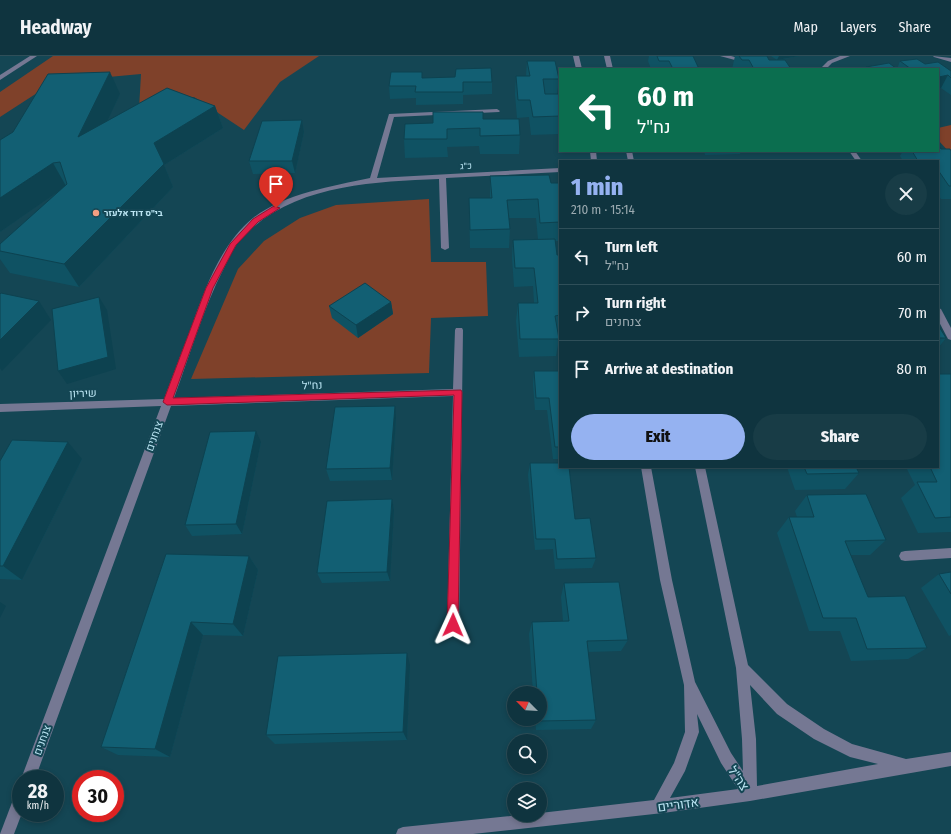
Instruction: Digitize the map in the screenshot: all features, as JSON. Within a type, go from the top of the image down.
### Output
[{"type":"street","points":[[0,78],[34,56]]},
{"type":"street","points":[[576,56],[579,68]]},
{"type":"street","points":[[607,56],[610,68]]},
{"type":"street","points":[[723,56],[752,62]]},
{"type":"street","points":[[824,68],[826,64],[847,56]]},
{"type":"street","points":[[936,56],[951,60]]},
{"type":"street","points":[[373,180],[391,114],[497,111]]},
{"type":"street","name":"כ\"ג","points":[[373,180],[559,170]]},
{"type":"street","points":[[442,176],[445,248]]},
{"type":"street","name":"צנחנים","points":[[31,770],[210,288],[234,244],[256,220],[276,208],[304,196],[337,186],[373,180]]},
{"type":"street","points":[[939,313],[951,336]]},
{"type":"street","points":[[453,625],[459,330]]},
{"type":"street","name":"נח\"ל","points":[[167,402],[458,392]]},
{"type":"street","name":"שיריון","points":[[0,408],[167,402]]},
{"type":"street","name":"צה\"ל","points":[[646,468],[666,580],[689,683],[726,758],[750,794]]},
{"type":"street","name":"צה\"ל","points":[[700,468],[742,668],[750,739],[750,794]]},
{"type":"street","points":[[905,556],[951,553]]},
{"type":"street","points":[[742,668],[782,709],[819,734],[850,750],[906,765]]},
{"type":"street","points":[[658,806],[680,766],[692,732],[689,683]]},
{"type":"street","name":"אדוריים","points":[[403,834],[658,806],[750,794],[906,765],[951,759]]},
{"type":"street","points":[[7,834],[12,821]]},
{"type":"shaded area","points":[[53,56],[319,56],[280,82],[244,130],[194,97],[139,109],[141,74],[54,82],[0,117],[0,92]]},
{"type":"shaded area","points":[[951,125],[951,154],[939,141],[939,128]]},
{"type":"shaded area","points":[[429,199],[431,262],[486,262],[488,316],[431,318],[429,373],[191,379],[238,269],[264,241],[300,218],[336,205]]},
{"type":"building","points":[[657,56],[693,56],[699,68],[672,68],[669,61],[659,61]]},
{"type":"building","points":[[739,56],[767,56],[769,60],[785,60],[790,68],[753,68],[749,60],[742,60]]},
{"type":"building","points":[[917,59],[925,64],[938,62],[951,71],[951,78],[948,75],[939,77],[939,68],[910,68],[900,61]]},
{"type":"building","points":[[527,61],[555,61],[559,79],[543,79],[545,94],[559,94],[559,116],[533,117],[530,100],[518,100],[516,76],[530,76]]},
{"type":"building","points":[[889,63],[896,68],[868,68],[866,67]]},
{"type":"building","points":[[491,68],[492,82],[463,82],[463,92],[415,92],[416,86],[389,86],[391,72],[422,72],[422,78],[455,77],[456,69]]},
{"type":"building","points":[[110,72],[78,137],[167,88],[215,106],[154,143],[164,164],[64,264],[0,251],[0,244],[67,184],[60,162],[53,163],[0,198],[0,140],[13,132],[48,74]]},
{"type":"building","points":[[433,112],[483,112],[483,119],[519,119],[520,135],[480,136],[480,128],[447,129],[447,139],[404,139],[405,124],[433,123]]},
{"type":"building","points":[[302,120],[292,161],[249,161],[262,121]]},
{"type":"building","points":[[939,146],[941,149],[950,149],[951,186],[949,186],[939,171],[939,160],[917,160],[913,152],[939,152]]},
{"type":"building","points":[[549,175],[551,183],[559,183],[559,222],[540,223],[538,199],[507,200],[510,229],[470,230],[469,198],[492,198],[490,176]]},
{"type":"building","points":[[555,239],[557,255],[559,255],[559,315],[555,316],[559,339],[520,339],[518,303],[538,303],[534,268],[515,268],[513,240]]},
{"type":"building","points":[[365,283],[391,302],[356,325],[329,306]]},
{"type":"building","points":[[0,294],[39,301],[0,340]]},
{"type":"building","points":[[99,297],[108,357],[58,371],[52,309]]},
{"type":"building","points":[[939,327],[946,338],[939,338]]},
{"type":"building","points":[[534,371],[559,371],[559,447],[555,447],[549,398],[536,398]]},
{"type":"building","points":[[939,374],[951,374],[951,517],[935,518],[917,482],[937,482],[930,468],[939,468]]},
{"type":"building","points":[[395,406],[390,468],[326,469],[335,407]]},
{"type":"building","points":[[256,431],[236,524],[185,525],[210,432]]},
{"type":"building","points":[[12,440],[68,442],[3,566],[0,566],[0,461]]},
{"type":"building","points":[[530,463],[559,463],[559,468],[569,468],[575,519],[590,518],[596,558],[557,559],[555,539],[536,539]]},
{"type":"building","points":[[804,468],[856,468],[859,473],[807,474]]},
{"type":"building","points":[[866,494],[886,540],[845,541],[868,597],[905,596],[927,648],[867,649],[856,618],[823,618],[789,517],[814,517],[807,495]]},
{"type":"building","points":[[392,499],[387,572],[317,573],[327,501]]},
{"type":"building","points":[[166,554],[249,556],[233,624],[191,622],[155,749],[101,747]]},
{"type":"building","points":[[951,572],[951,594],[939,574]]},
{"type":"building","points":[[619,582],[628,640],[587,641],[596,720],[547,721],[547,686],[537,686],[532,622],[569,621],[564,583]]},
{"type":"building","points":[[407,653],[403,732],[266,735],[278,656]]},
{"type":"place","name":"בי\"ס דוד אלעזר","points":[[96,213]]},
{"type":"route","points":[[276,208],[256,220],[234,244],[210,288],[167,402],[458,392],[453,625]]}]
